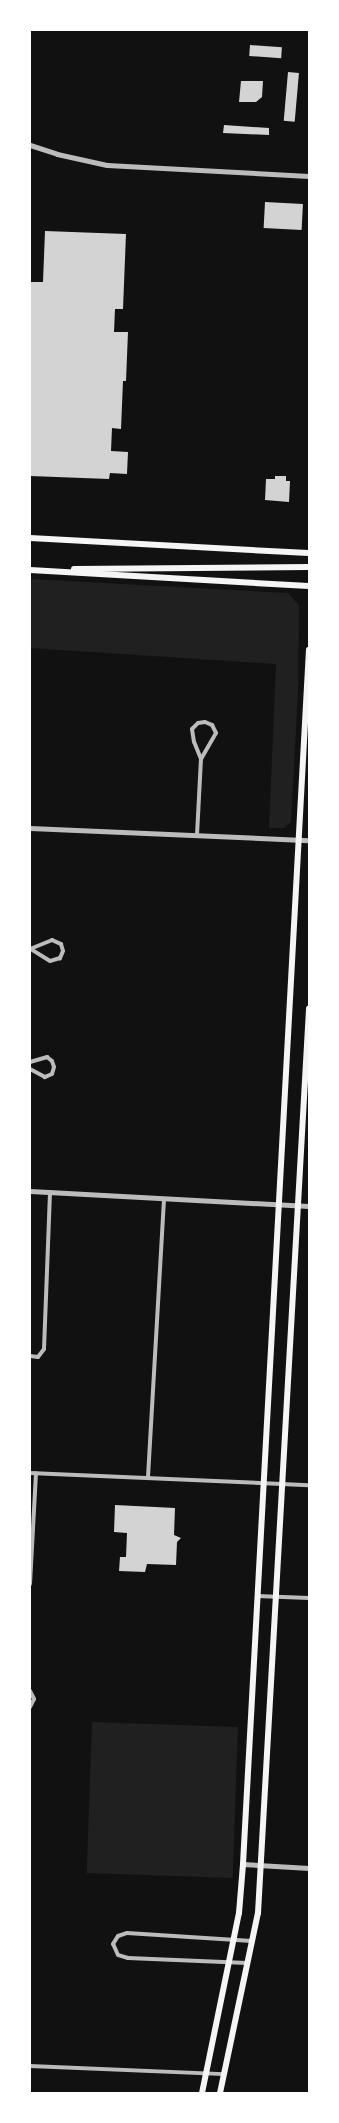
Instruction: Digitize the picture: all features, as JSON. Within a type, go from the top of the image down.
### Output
[{"type":"main road","points":[[30,538],[309,553]]},
{"type":"main road","points":[[30,570],[309,567]]},
{"type":"main road","points":[[30,570],[309,586]]},
{"type":"main road","points":[[202,2093],[234,1940],[243,1864],[265,1483],[309,650]]},
{"type":"main road","points":[[220,2093],[258,1913],[284,1484],[297,1205],[309,1008]]},
{"type":"street","points":[[30,145],[57,154],[107,165],[309,176]]},
{"type":"street","points":[[197,835],[201,759],[194,742],[192,729],[198,723],[205,722],[212,725],[216,733],[201,759]]},
{"type":"street","points":[[30,828],[309,840]]},
{"type":"street","points":[[52,940],[61,944],[63,951],[60,958],[54,961],[31,949],[52,940]]},
{"type":"street","points":[[30,1062],[47,1057],[52,1061],[54,1067],[52,1074],[45,1077],[30,1069]]},
{"type":"street","points":[[30,1191],[309,1206]]},
{"type":"street","points":[[30,1356],[38,1357],[44,1349],[50,1192]]},
{"type":"street","points":[[148,1477],[164,1199]]},
{"type":"street","points":[[30,1473],[309,1485]]},
{"type":"street","points":[[30,1584],[36,1474]]},
{"type":"street","points":[[258,1596],[309,1598]]},
{"type":"street","points":[[30,1690],[34,1699],[30,1707]]},
{"type":"street","points":[[243,1864],[309,1868]]},
{"type":"street","points":[[248,1963],[128,1958],[118,1955],[114,1944],[118,1936],[127,1933],[252,1941]]},
{"type":"street","points":[[30,2066],[224,2074]]},
{"type":"shaded area","points":[[30,579],[288,593],[299,605],[298,692],[291,822],[284,828],[269,828],[276,664],[30,648]]},
{"type":"shaded area","points":[[92,1722],[238,1727],[233,1878],[87,1873]]},
{"type":"building","points":[[250,45],[282,47],[281,58],[249,56]]},
{"type":"building","points":[[288,72],[299,73],[295,122],[284,121]]},
{"type":"building","points":[[241,81],[263,81],[262,97],[256,102],[239,102]]},
{"type":"building","points":[[224,125],[269,128],[269,135],[223,133]]},
{"type":"building","points":[[265,202],[303,204],[302,230],[264,228]]},
{"type":"building","points":[[45,231],[126,234],[123,309],[115,309],[114,332],[128,332],[126,381],[123,381],[121,429],[112,428],[111,451],[128,452],[127,474],[110,473],[109,479],[30,476],[30,282],[43,282]]},
{"type":"building","points":[[275,476],[286,476],[286,481],[290,481],[289,502],[265,500],[266,479],[275,479]]},
{"type":"building","points":[[115,1505],[175,1508],[174,1535],[181,1538],[177,1542],[176,1565],[147,1564],[145,1572],[119,1571],[120,1557],[126,1557],[127,1533],[114,1532]]}]
